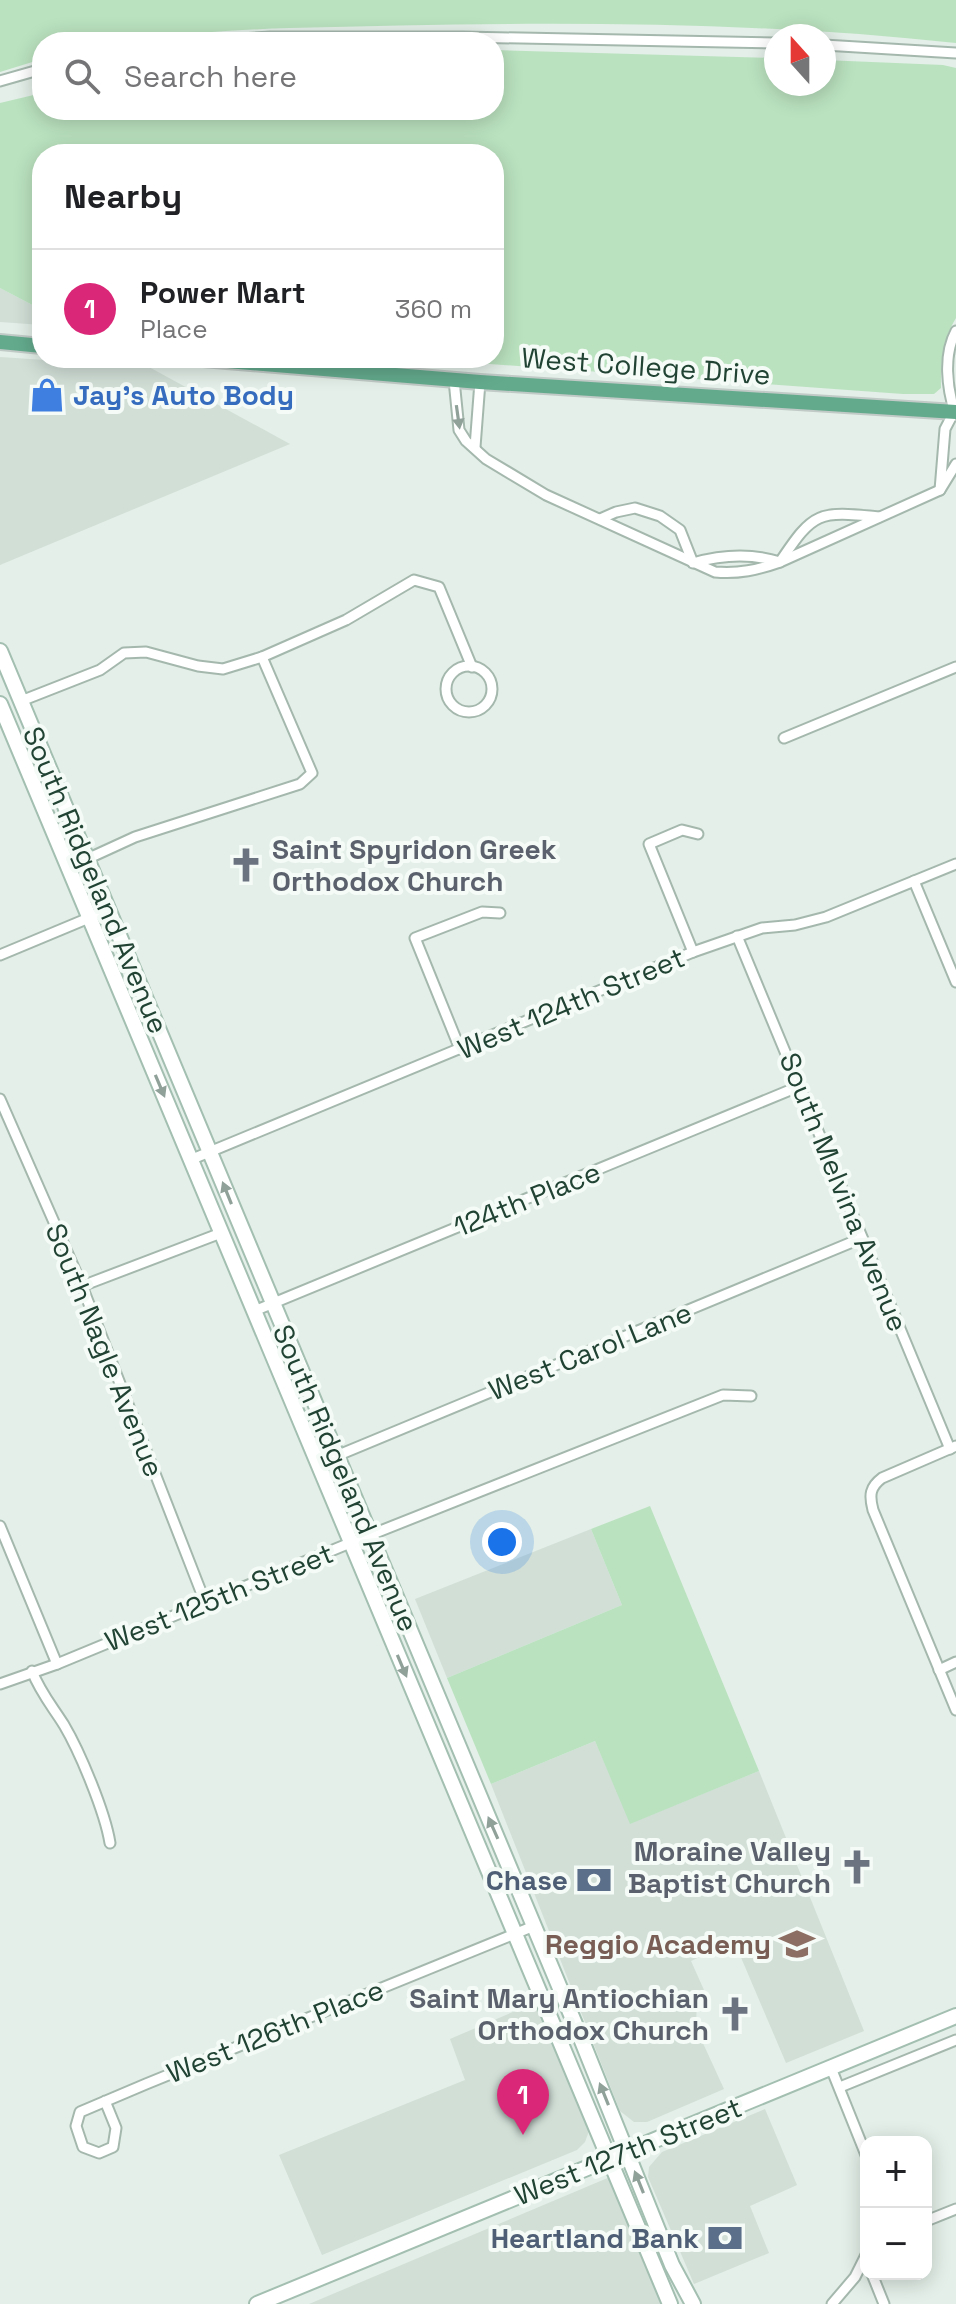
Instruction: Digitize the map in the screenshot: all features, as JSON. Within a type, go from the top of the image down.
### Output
[{"type":"main road","points":[[0,342],[32,345]]},
{"type":"main road","name":"West College Drive","points":[[311,368],[480,382],[956,412]]},
{"type":"main road","name":"South Ridgeland Avenue","points":[[0,651],[534,1926],[672,2265],[693,2304]]},
{"type":"main road","name":"South Ridgeland Avenue","points":[[0,704],[670,2304]]},
{"type":"main road","name":"West 127th Street","points":[[257,2304],[956,2016]]},
{"type":"street","points":[[504,38],[764,43]]},
{"type":"street","points":[[836,46],[956,53]]},
{"type":"street","points":[[0,81],[32,72]]},
{"type":"street","points":[[940,490],[945,429],[956,412],[947,383],[952,339],[956,331]]},
{"type":"street","points":[[454,380],[459,430],[486,459],[546,495],[715,572],[734,574],[754,571],[780,562],[940,490],[956,464]]},
{"type":"street","points":[[475,447],[480,382]]},
{"type":"street","points":[[600,519],[635,508],[660,516],[680,530],[693,563]]},
{"type":"street","points":[[780,562],[798,535],[815,518],[842,513],[879,517]]},
{"type":"street","points":[[693,563],[732,556],[763,557],[780,562]]},
{"type":"street","points":[[21,701],[100,670],[124,653],[146,652],[198,666],[223,669],[262,657],[346,620],[414,580],[439,587],[472,667],[489,678],[492,692],[485,705],[480,710],[466,712],[452,705],[448,698],[447,682],[457,670],[472,667]]},
{"type":"street","points":[[87,859],[135,837],[300,784],[312,773],[262,657]]},
{"type":"street","points":[[784,738],[956,667]]},
{"type":"street","points":[[693,952],[649,844],[682,830],[698,834]]},
{"type":"street","name":"West 124th Street","points":[[190,1160],[693,952],[762,928],[806,923],[826,917],[956,864]]},
{"type":"street","points":[[914,881],[956,982]]},
{"type":"street","points":[[0,955],[108,910]]},
{"type":"street","points":[[460,1049],[415,938],[482,912],[500,913]]},
{"type":"street","name":"South Melvina Avenue","points":[[737,936],[862,1238],[953,1447]]},
{"type":"street","name":"124th Place","points":[[254,1311],[800,1086]]},
{"type":"street","name":"South Nagle Avenue","points":[[0,1099],[82,1286],[205,1602]]},
{"type":"street","points":[[82,1286],[221,1233]]},
{"type":"street","name":"West Carol Lane","points":[[317,1464],[862,1238]]},
{"type":"street","name":"West 125th Street","points":[[0,1684],[57,1664],[350,1543],[723,1395],[751,1396]]},
{"type":"street","points":[[953,1447],[882,1478],[870,1492],[873,1510],[956,1710]]},
{"type":"street","points":[[0,1526],[57,1664]]},
{"type":"street","points":[[939,1670],[956,1662]]},
{"type":"street","points":[[32,1671],[41,1694],[66,1729],[107,1824],[110,1843]]},
{"type":"street","name":"West 126th Place","points":[[105,2101],[116,2128],[113,2147],[99,2153],[83,2147],[76,2126],[80,2112],[105,2101],[534,1926]]},
{"type":"street","points":[[840,2087],[956,2040]]},
{"type":"street","points":[[831,2068],[860,2139]]},
{"type":"street","points":[[932,2219],[956,2209]]},
{"type":"street","points":[[832,2304],[860,2268]]},
{"type":"street","points":[[874,2280],[884,2304]]},
{"type":"shaded area","points":[[0,288],[32,305],[32,324],[0,322]]},
{"type":"shaded area","points":[[0,357],[32,359],[32,368],[151,368],[290,444],[0,565]]},
{"type":"shaded area","points":[[591,1529],[622,1605],[447,1678],[415,1599]]},
{"type":"shaded area","points":[[595,1741],[631,1823],[759,1771],[864,2031],[786,2063],[734,1941],[691,1961],[704,1990],[697,1994],[696,2028],[724,2089],[647,2122],[634,2122],[620,2111],[491,1784]]},
{"type":"shaded area","points":[[536,2002],[587,2120],[589,2131],[585,2142],[577,2150],[322,2255],[279,2155],[465,2080],[450,2039]]},
{"type":"shaded area","points":[[765,2109],[797,2185],[750,2206],[769,2253],[694,2284],[648,2177],[649,2167],[662,2152]]},
{"type":"shaded area","points":[[610,2177],[662,2304],[309,2304]]},
{"type":"green space","points":[[0,0],[956,0],[956,43],[836,33],[836,24],[764,24],[764,29],[623,24],[456,24],[214,32],[32,32],[32,62],[0,72]]},
{"type":"green space","points":[[504,50],[764,58],[764,96],[836,96],[836,61],[956,68],[956,318],[943,352],[941,388],[934,394],[504,365],[504,144],[32,144],[32,305],[0,288],[0,103],[32,95],[32,120],[504,120]]},
{"type":"green space","points":[[650,1506],[759,1771],[630,1824],[595,1741],[491,1784],[447,1678],[622,1605],[591,1529]]},
{"type":"place","name":"Jay's Auto Body","points":[[47,395]]},
{"type":"place","name":"Saint Spyridon Greek Orthodox Church","points":[[246,865]]},
{"type":"place","name":"Moraine Valley Baptist Church","points":[[857,1867]]},
{"type":"place","name":"Chase","points":[[594,1880]]},
{"type":"place","name":"Reggio Academy","points":[[797,1944]]},
{"type":"place","name":"Saint Mary Antiochian Orthodox Church","points":[[735,2014]]},
{"type":"place","name":"Power Mart","points":[[523,2135]]},
{"type":"place","name":"Heartland Bank","points":[[725,2238]]}]
